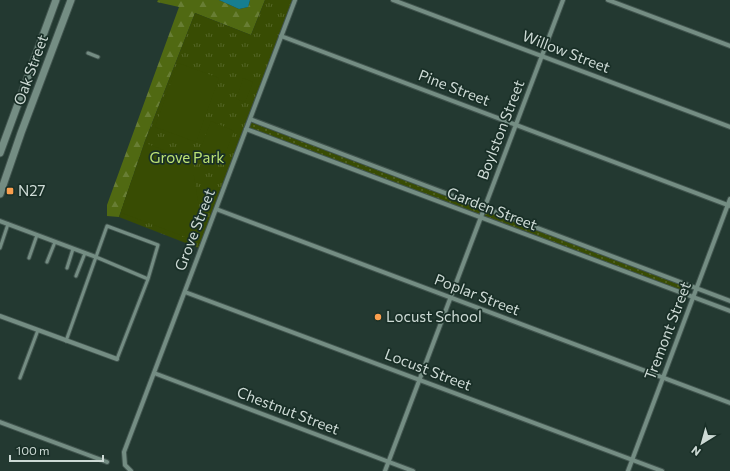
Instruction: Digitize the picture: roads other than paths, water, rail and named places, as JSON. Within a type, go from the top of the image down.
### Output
[{"type":"street","name":"Oak Street","points":[[0,153],[56,0]]},
{"type":"street","name":"Oak Street","points":[[0,194],[71,0]]},
{"type":"street","name":"Grove Street","points":[[129,470],[124,461],[124,452],[295,0]]},
{"type":"street","name":"Willow Street","points":[[394,0],[730,127]]},
{"type":"street","name":"Boylston Street","points":[[385,471],[563,0]]},
{"type":"street","points":[[608,0],[730,46]]},
{"type":"street","name":"Pine Street","points":[[281,36],[729,205]]},
{"type":"street","points":[[42,37],[55,41]]},
{"type":"street","name":"Garden Street","points":[[250,120],[730,301]]},
{"type":"street","name":"Garden Street","points":[[246,129],[730,311]]},
{"type":"street","points":[[406,189],[409,180]]},
{"type":"street","name":"Tremont Street","points":[[628,471],[730,199]]},
{"type":"street","name":"Poplar Street","points":[[216,209],[730,403]]},
{"type":"street","points":[[0,221],[96,258]]},
{"type":"street","points":[[590,259],[594,250]]},
{"type":"street","name":"Locust Street","points":[[185,292],[662,471]]},
{"type":"street","points":[[0,316],[118,360]]},
{"type":"street","name":"Chestnut Street","points":[[154,373],[413,471]]},
{"type":"street","points":[[0,422],[106,462]]},
{"type":"lane","points":[[88,53],[98,57]]},
{"type":"lane","points":[[0,248],[8,224]]},
{"type":"lane","points":[[66,341],[107,226],[158,245],[148,279],[118,360]]},
{"type":"lane","points":[[29,258],[37,235]]},
{"type":"lane","points":[[47,262],[55,242]]},
{"type":"lane","points":[[67,268],[73,249]]},
{"type":"lane","points":[[76,276],[85,253]]},
{"type":"lane","points":[[96,258],[148,279]]},
{"type":"lane","points":[[20,378],[38,330]]},
{"type":"water","points":[[219,0],[250,0],[248,7],[239,9]]},
{"type":"place","name":"N27","points":[[10,191]]},
{"type":"place","name":"Locust School","points":[[378,317]]},
{"type":"park label","name":"Grove Park","points":[[187,158]]}]
